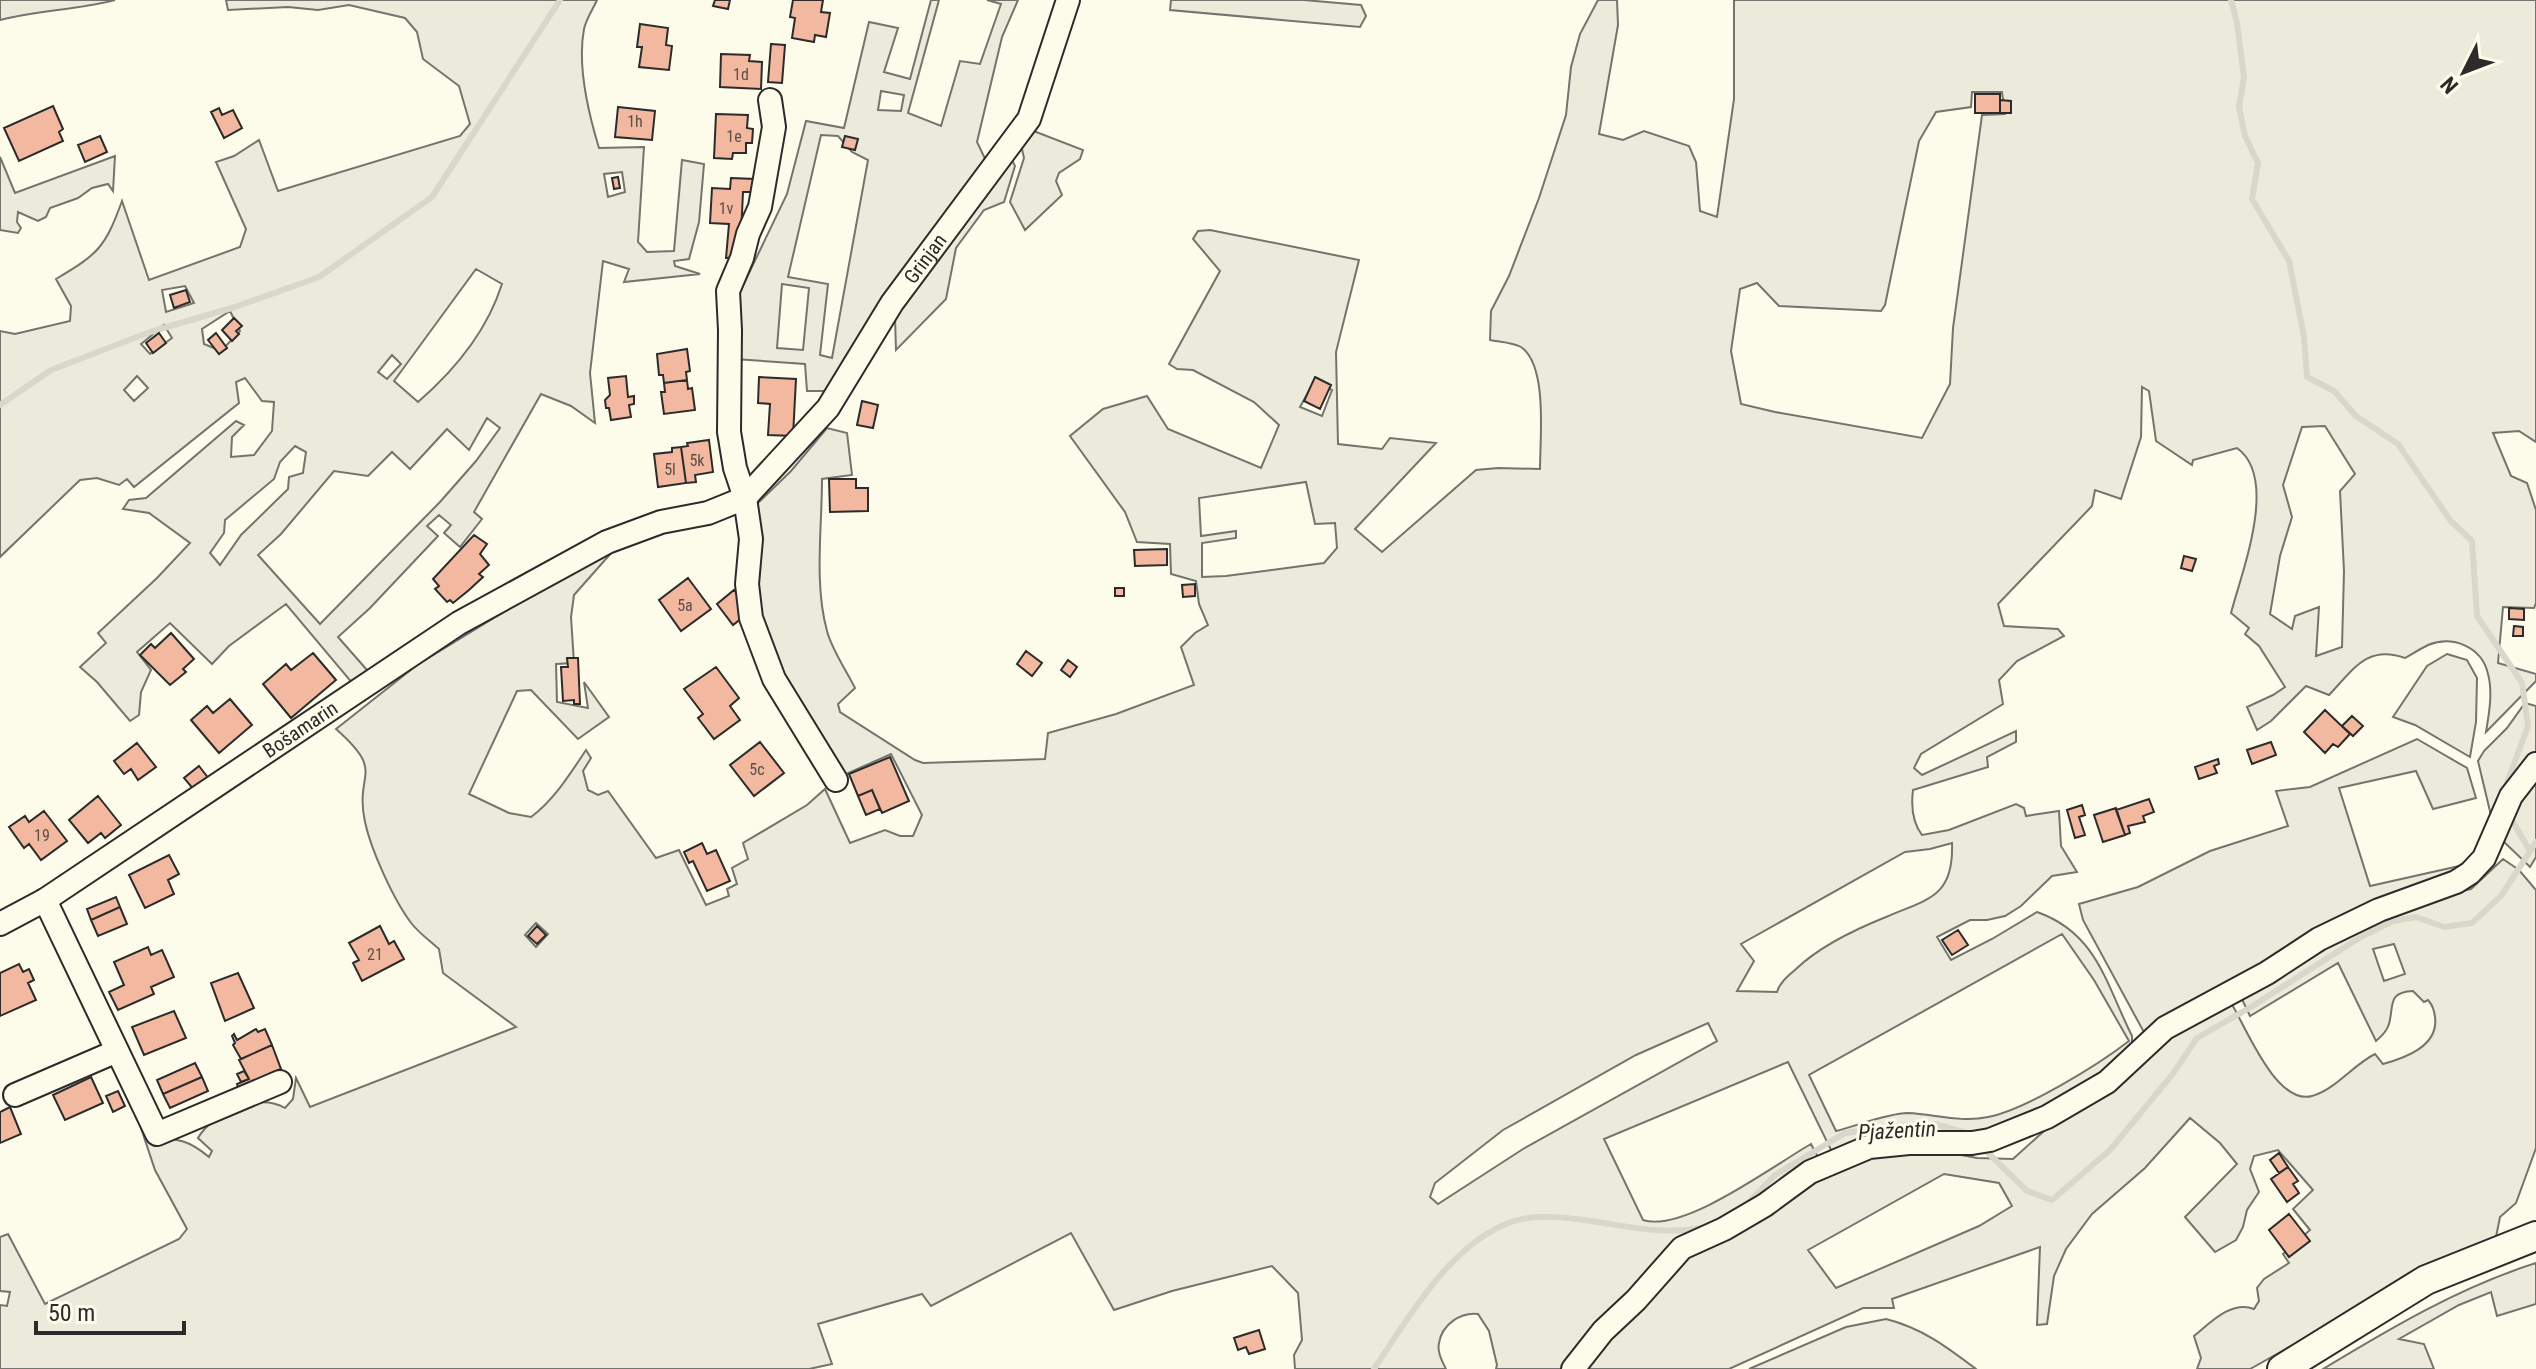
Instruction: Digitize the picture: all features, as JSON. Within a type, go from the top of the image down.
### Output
[{"type":"main road","points":[[2282,1369],[2426,1280],[2536,1236]]},
{"type":"street","name":"Grinjan","points":[[607,542],[661,522],[708,513],[745,498],[828,408],[892,303],[1029,119],[1068,0]]},
{"type":"street","points":[[770,100],[774,127],[760,207],[728,291],[729,432],[751,539],[747,584],[751,618],[774,679],[836,780]]},
{"type":"street","name":"Bošamarin","points":[[0,924],[45,900],[459,623],[607,542]]},
{"type":"street","points":[[1573,1369],[1603,1331],[1636,1300],[1682,1248],[1751,1213],[1810,1172],[1869,1147],[1981,1142],[2047,1117],[2107,1082],[2165,1028],[2267,973],[2319,939],[2379,910],[2456,882],[2484,858],[2511,796],[2536,764]]},
{"type":"street","points":[[45,900],[157,1134],[280,1082]]},
{"type":"street","points":[[15,1095],[117,1051]]},
{"type":"shaded area","points":[[0,0],[115,0],[0,20]]},
{"type":"shaded area","points":[[226,0],[597,0],[585,25],[582,58],[588,104],[599,148],[644,147],[638,242],[647,252],[674,251],[682,160],[704,164],[699,222],[689,259],[674,261],[675,266],[700,274],[624,282],[629,269],[603,261],[590,373],[595,423],[571,406],[541,394],[474,512],[482,519],[460,547],[444,533],[451,525],[439,515],[427,526],[438,536],[338,637],[367,670],[358,690],[286,604],[229,646],[212,664],[170,623],[137,652],[151,670],[141,692],[139,715],[130,721],[80,667],[106,643],[98,633],[190,543],[149,513],[123,509],[129,500],[146,498],[236,421],[244,425],[232,437],[231,457],[254,455],[272,431],[274,402],[262,401],[245,378],[236,382],[239,403],[134,487],[127,479],[119,485],[97,478],[80,480],[0,557],[0,331],[15,334],[70,321],[71,306],[56,279],[91,256],[105,240],[122,201],[149,280],[240,247],[246,229],[216,162],[234,156],[259,140],[278,191],[460,136],[470,124],[459,86],[423,59],[417,32],[405,18],[349,5],[318,10],[288,7],[228,10]],"holes":[[[622,172],[625,192],[608,197],[604,174]],[[476,269],[502,284],[496,301],[468,349],[445,377],[418,402],[394,381]],[[185,286],[194,303],[166,312],[162,290]],[[230,311],[240,331],[221,351],[204,344],[202,329]],[[164,325],[172,338],[150,354],[141,344]],[[392,355],[401,364],[387,379],[378,372]],[[137,376],[148,388],[134,401],[124,390]],[[487,418],[500,428],[440,502],[320,624],[258,555],[281,534],[334,471],[368,476],[392,452],[410,469],[447,429],[469,450]],[[295,446],[306,452],[303,473],[289,477],[288,489],[241,535],[220,565],[210,553],[224,533],[225,520],[274,479],[280,462]]]},
{"type":"shaded area","points":[[931,0],[939,0],[908,113],[941,126],[960,61],[980,64],[1001,4],[987,0],[1018,0],[1002,37],[977,142],[988,165],[831,391],[807,391],[805,364],[735,359],[737,298],[787,194],[806,121],[844,128],[869,22],[898,28],[884,72],[910,79]],"holes":[[[881,91],[904,95],[901,111],[878,110]],[[821,135],[838,136],[852,152],[868,160],[832,358],[820,355],[828,284],[788,277]],[[782,284],[809,288],[803,350],[777,348]]]},
{"type":"shaded area","points":[[1171,0],[1304,0],[1361,5],[1366,16],[1360,27],[1170,10]]},
{"type":"shaded area","points":[[1598,0],[1617,0],[1618,25],[1599,134],[1623,140],[1644,131],[1689,146],[1696,162],[1700,211],[1717,217],[1734,99],[1734,0],[2536,0],[2536,442],[2519,431],[2493,433],[2511,476],[2527,483],[2536,510],[2536,603],[2534,608],[2503,607],[2498,663],[2536,674],[2536,681],[2486,732],[2490,688],[2485,665],[2473,650],[2465,646],[2438,642],[2405,658],[2380,654],[2371,657],[2354,669],[2329,695],[2306,686],[2271,721],[2257,730],[2247,707],[2285,687],[2259,646],[2245,634],[2249,628],[2231,613],[2254,526],[2255,481],[2249,462],[2237,448],[2193,460],[2192,465],[2156,441],[2149,391],[2142,387],[2141,437],[2121,499],[2095,490],[2092,506],[1998,604],[2004,626],[2058,629],[2064,636],[2017,661],[1999,680],[2003,704],[1921,754],[1914,768],[1922,775],[2016,731],[2016,742],[1987,757],[1988,767],[1913,790],[1912,802],[1914,819],[1922,835],[1949,830],[2016,804],[2024,808],[2026,816],[2059,811],[2061,846],[2077,872],[2052,876],[2021,906],[2005,916],[1970,920],[1937,937],[1951,960],[2037,912],[2057,921],[2074,933],[2097,962],[2132,1036],[2132,1046],[2108,1076],[1992,1132],[1833,1154],[1788,1062],[1604,1139],[1643,1220],[1681,1217],[1704,1207],[1811,1144],[1820,1161],[1682,1242],[1568,1369],[1496,1369],[1489,1331],[1478,1314],[1472,1314],[1453,1321],[1441,1336],[1439,1350],[1446,1369],[1295,1369],[1294,1355],[1302,1340],[1298,1293],[1272,1266],[1172,1291],[1114,1310],[1071,1233],[931,1306],[922,1294],[818,1324],[832,1364],[809,1369],[0,1369],[0,1305],[7,1306],[10,1292],[0,1291],[0,1237],[8,1234],[45,1304],[179,1239],[187,1229],[155,1170],[139,1122],[153,1141],[169,1139],[183,1142],[209,1157],[212,1151],[198,1138],[214,1120],[237,1107],[250,1104],[262,1102],[285,1108],[293,1099],[296,1078],[310,1107],[516,1027],[443,973],[439,949],[418,931],[405,914],[384,875],[365,822],[365,765],[336,729],[417,665],[598,554],[620,543],[574,595],[571,617],[574,663],[556,664],[557,702],[588,708],[584,682],[609,717],[578,739],[531,690],[517,691],[469,794],[509,813],[531,817],[554,795],[586,750],[591,758],[583,771],[588,790],[598,795],[608,791],[656,858],[679,850],[706,905],[729,896],[727,889],[737,884],[732,868],[748,859],[743,843],[807,805],[825,789],[850,843],[885,830],[900,836],[913,836],[922,815],[891,754],[844,775],[791,698],[757,625],[756,505],[791,471],[827,428],[847,433],[852,475],[822,479],[820,575],[823,613],[832,645],[855,688],[838,704],[840,712],[923,763],[1045,759],[1048,733],[1116,714],[1194,685],[1181,647],[1208,625],[1199,604],[1196,581],[1171,574],[1170,544],[1137,542],[1125,512],[1070,436],[1103,409],[1147,396],[1168,429],[1261,468],[1279,425],[1254,402],[1193,370],[1177,369],[1169,364],[1220,271],[1193,239],[1198,231],[1210,230],[1359,260],[1336,352],[1338,444],[1382,449],[1390,438],[1436,443],[1355,529],[1382,552],[1476,470],[1540,469],[1541,404],[1535,370],[1530,356],[1521,347],[1490,340],[1491,311],[1509,276],[1539,198],[1566,115],[1571,67],[1580,34]],"holes":[[[1972,92],[2002,92],[2005,114],[1982,115],[1953,328],[1950,384],[1922,438],[1741,404],[1731,351],[1740,289],[1757,283],[1779,306],[1881,311],[1885,305],[1919,141],[1936,112],[1971,107]],[[1314,382],[1332,390],[1322,416],[1300,407]],[[2325,426],[2355,474],[2340,491],[2344,571],[2342,647],[2316,656],[2319,607],[2295,616],[2292,629],[2270,614],[2280,556],[2292,517],[2283,485],[2302,427]],[[1306,482],[1315,524],[1335,523],[1337,548],[1324,563],[1202,577],[1202,543],[1236,538],[1236,531],[1201,536],[1199,498]],[[1952,843],[1948,875],[1935,894],[1827,946],[1787,977],[1777,992],[1737,991],[1754,961],[1741,944],[1905,852]],[[536,923],[548,934],[536,947],[525,935]],[[2062,934],[2094,980],[2129,1041],[2061,1085],[2003,1113],[1968,1119],[1908,1113],[1882,1117],[1836,1131],[1809,1075]],[[1708,1023],[1717,1041],[1523,1149],[1438,1204],[1430,1197],[1435,1183],[1503,1130],[1636,1055]]]},
{"type":"shaded area","points":[[1031,130],[1083,150],[1080,159],[1059,173],[1056,181],[1062,195],[1025,230],[1010,202],[1024,158],[1021,145]]},
{"type":"shaded area","points":[[115,156],[113,191],[108,184],[92,188],[78,198],[50,208],[46,217],[38,221],[18,212],[17,222],[21,228],[18,233],[0,230],[0,157],[15,193]]},
{"type":"shaded area","points":[[1010,156],[1015,166],[1004,202],[984,210],[956,248],[946,299],[896,350],[895,318],[924,273]]},
{"type":"shaded area","points":[[2447,654],[2467,660],[2477,678],[2476,722],[2470,757],[2415,725],[2393,717],[2427,666]]},
{"type":"shaded area","points":[[2525,703],[2536,706],[2536,758],[2493,824],[2478,761]]},
{"type":"shaded area","points":[[2417,739],[2467,768],[2476,798],[2433,809],[2416,771],[2339,788],[2370,886],[2477,862],[2146,1036],[2083,920],[2079,904],[2138,887],[2210,851],[2288,826],[2276,791],[2310,787]]},
{"type":"shaded area","points":[[2536,771],[2536,857],[2530,867],[2500,838]]},
{"type":"shaded area","points":[[2503,859],[2519,870],[2536,890],[2536,1148],[2516,1203],[2500,1217],[2496,1237],[2438,1264],[2250,1369],[2197,1369],[2201,1358],[2194,1336],[2230,1310],[2238,1307],[2254,1309],[2259,1301],[2257,1288],[2264,1279],[2289,1263],[2283,1254],[2310,1230],[2293,1209],[2313,1190],[2278,1150],[2254,1156],[2250,1169],[2259,1192],[2247,1210],[2236,1240],[2215,1252],[2185,1217],[2237,1164],[2220,1143],[2190,1118],[2145,1168],[2092,1214],[2066,1249],[2054,1276],[2047,1324],[2037,1325],[2040,1247],[1892,1299],[1894,1308],[1863,1308],[1729,1369],[1581,1369],[1672,1264],[1790,1192],[1883,1151],[2013,1159],[2065,1112],[2161,1038],[2230,1001],[2274,1077],[2299,1096],[2321,1093],[2375,1054],[2383,1064],[2410,1054],[2426,1043],[2435,1027],[2434,1010],[2428,1000],[2424,1002],[2413,991],[2395,997],[2387,1029],[2376,1041],[2338,963],[2250,1016],[2240,995],[2344,934],[2421,900],[2471,889]],"holes":[[[2394,944],[2405,974],[2384,981],[2373,949]],[[1944,1174],[1999,1183],[2012,1206],[1979,1226],[1836,1288],[1808,1250]]]},
{"type":"shaded area","points":[[2536,1263],[2536,1304],[2497,1316],[2491,1292],[2459,1305],[2399,1339],[2424,1344],[2434,1369],[2323,1369],[2453,1296]]},
{"type":"shaded area","points":[[1886,1319],[1923,1333],[1976,1369],[1749,1369],[1846,1327]]},
{"type":"building","points":[[715,0],[730,0],[728,9],[713,6]]},
{"type":"building","points":[[793,0],[823,0],[821,12],[830,13],[826,37],[815,35],[814,42],[792,38],[795,18],[790,17]]},
{"type":"building","points":[[640,24],[668,28],[666,45],[672,46],[669,70],[639,67],[642,47],[637,47]]},
{"type":"building","points":[[771,44],[785,45],[782,83],[768,82]]},
{"type":"building","points":[[721,54],[750,55],[749,61],[762,62],[761,89],[720,87]]},
{"type":"building","points":[[1975,94],[2000,94],[2000,113],[1975,113]]},
{"type":"building","points":[[2000,100],[2011,101],[2011,113],[2000,113]]},
{"type":"building","points":[[53,106],[63,129],[59,132],[63,141],[19,161],[4,128]]},
{"type":"building","points":[[618,107],[655,111],[652,140],[615,137]]},
{"type":"building","points":[[219,108],[222,115],[233,110],[242,128],[224,138],[211,112]]},
{"type":"building","points":[[716,114],[748,115],[747,128],[753,129],[752,143],[746,143],[746,153],[733,153],[732,159],[714,158]]},
{"type":"building","points":[[100,136],[107,152],[85,162],[78,145]]},
{"type":"building","points":[[845,136],[858,139],[855,150],[842,147]]},
{"type":"building","points":[[618,177],[620,188],[614,189],[612,178]]},
{"type":"building","points":[[731,178],[755,179],[754,192],[743,192],[740,257],[726,258],[729,224],[710,223],[712,188],[730,189]]},
{"type":"building","points":[[186,290],[190,302],[174,308],[170,295]]},
{"type":"building","points":[[234,318],[242,326],[232,341],[222,330]]},
{"type":"building","points":[[159,333],[166,343],[153,353],[146,343]]},
{"type":"building","points":[[216,333],[227,348],[219,354],[208,340]]},
{"type":"building","points":[[687,349],[690,371],[686,372],[687,380],[664,383],[663,375],[659,375],[657,354]]},
{"type":"building","points":[[626,376],[628,397],[634,396],[634,404],[629,405],[631,417],[611,420],[605,400],[610,395],[608,378]]},
{"type":"building","points":[[759,377],[796,379],[793,436],[768,435],[770,404],[758,403]]},
{"type":"building","points":[[1315,377],[1331,385],[1320,409],[1304,401]]},
{"type":"building","points":[[687,380],[688,389],[692,388],[695,410],[664,414],[661,392],[665,392],[664,383]]},
{"type":"building","points":[[862,401],[878,405],[873,428],[857,425]]},
{"type":"building","points":[[709,440],[713,472],[695,475],[696,482],[686,483],[681,447],[688,446],[687,443]]},
{"type":"building","points":[[681,447],[686,483],[658,487],[654,454],[672,452],[672,448]]},
{"type":"building","points":[[829,479],[856,479],[856,488],[868,488],[868,511],[830,512]]},
{"type":"building","points":[[474,535],[487,544],[480,554],[489,565],[479,574],[483,577],[469,590],[453,603],[450,600],[447,602],[435,589],[439,586],[433,579]]},
{"type":"building","points":[[1167,549],[1167,565],[1135,566],[1134,550]]},
{"type":"building","points":[[2184,556],[2196,559],[2192,571],[2181,568]]},
{"type":"building","points":[[688,578],[711,609],[681,631],[659,600]]},
{"type":"building","points":[[1195,584],[1195,596],[1183,597],[1182,585]]},
{"type":"building","points":[[1115,588],[1124,588],[1124,596],[1115,596]]},
{"type":"building","points":[[734,590],[745,604],[747,614],[733,625],[717,604]]},
{"type":"building","points":[[2509,608],[2524,609],[2524,620],[2509,619]]},
{"type":"building","points":[[2514,626],[2523,627],[2523,636],[2513,636]]},
{"type":"building","points":[[171,633],[194,659],[183,669],[186,672],[170,685],[140,655],[151,644],[155,648]]},
{"type":"building","points":[[1026,651],[1042,663],[1032,676],[1017,664]]},
{"type":"building","points":[[313,653],[336,680],[291,718],[263,684],[286,664],[291,670]]},
{"type":"building","points":[[567,658],[578,658],[580,704],[574,704],[574,700],[563,701],[561,667],[568,667]]},
{"type":"building","points":[[1068,660],[1077,667],[1070,677],[1061,670]]},
{"type":"building","points":[[716,667],[739,698],[730,706],[740,720],[714,739],[698,718],[703,714],[684,689]]},
{"type":"building","points":[[230,699],[252,725],[219,753],[191,720],[207,706],[213,713]]},
{"type":"building","points":[[2325,710],[2350,734],[2338,747],[2333,744],[2325,753],[2304,732]]},
{"type":"building","points":[[2352,716],[2363,726],[2353,736],[2342,726]]},
{"type":"building","points":[[760,742],[784,773],[754,796],[730,765]]},
{"type":"building","points":[[2271,742],[2276,755],[2252,764],[2247,750]]},
{"type":"building","points":[[137,743],[156,767],[138,780],[131,769],[124,774],[114,761]]},
{"type":"building","points":[[890,757],[909,801],[882,813],[872,790],[858,796],[849,774]]},
{"type":"building","points":[[2218,759],[2219,764],[2214,766],[2217,773],[2199,779],[2195,767]]},
{"type":"building","points":[[199,766],[209,779],[194,790],[184,778]]},
{"type":"building","points":[[872,790],[880,809],[866,815],[858,796]]},
{"type":"building","points":[[98,796],[121,825],[105,838],[101,833],[88,843],[69,820]]},
{"type":"building","points":[[2149,799],[2154,812],[2143,816],[2145,822],[2128,826],[2130,833],[2125,835],[2116,810]]},
{"type":"building","points":[[2082,805],[2085,815],[2079,817],[2085,835],[2075,838],[2067,810]]},
{"type":"building","points":[[2116,808],[2125,835],[2103,842],[2094,815]]},
{"type":"building","points":[[44,811],[67,841],[41,860],[29,844],[24,848],[9,827],[25,816],[29,822]]},
{"type":"building","points":[[702,843],[707,854],[716,850],[730,881],[707,891],[693,861],[689,863],[684,852]]},
{"type":"building","points":[[169,855],[179,874],[168,880],[174,894],[145,908],[129,875]]},
{"type":"building","points":[[116,897],[120,907],[91,920],[87,909]]},
{"type":"building","points":[[120,907],[127,924],[98,936],[91,920]]},
{"type":"building","points":[[380,926],[389,944],[394,941],[404,959],[362,981],[353,963],[359,960],[349,943]]},
{"type":"building","points":[[537,926],[546,935],[537,944],[528,936]]},
{"type":"building","points":[[1958,930],[1968,945],[1952,955],[1942,940]]},
{"type":"building","points":[[148,947],[151,955],[162,950],[174,977],[151,987],[154,994],[118,1010],[109,992],[124,985],[114,962]]},
{"type":"building","points":[[19,964],[23,972],[29,969],[34,980],[28,983],[36,1000],[0,1016],[0,973]]},
{"type":"building","points":[[238,973],[254,1008],[225,1021],[211,983]]},
{"type":"building","points":[[174,1011],[186,1038],[144,1055],[132,1027]]},
{"type":"building","points":[[256,1029],[258,1032],[265,1029],[272,1045],[241,1059],[232,1036],[234,1034],[237,1040]]},
{"type":"building","points":[[272,1045],[281,1069],[260,1078],[262,1081],[259,1083],[258,1079],[252,1082],[254,1085],[240,1092],[237,1084],[249,1079],[239,1060]]},
{"type":"building","points":[[195,1063],[202,1077],[163,1094],[157,1080]]},
{"type":"building","points":[[244,1071],[249,1079],[241,1082],[237,1074]]},
{"type":"building","points":[[91,1077],[103,1103],[65,1120],[53,1095]]},
{"type":"building","points":[[202,1077],[208,1091],[170,1108],[163,1094]]},
{"type":"building","points":[[118,1091],[125,1106],[113,1112],[106,1096]]},
{"type":"building","points":[[10,1107],[21,1134],[0,1143],[0,1112]]},
{"type":"building","points":[[2279,1153],[2288,1167],[2279,1173],[2270,1160]]},
{"type":"building","points":[[2288,1167],[2298,1181],[2293,1184],[2299,1193],[2287,1202],[2271,1179]]},
{"type":"building","points":[[2289,1214],[2310,1241],[2289,1257],[2269,1230]]},
{"type":"building","points":[[1259,1330],[1265,1349],[1249,1354],[1246,1347],[1238,1350],[1234,1338]]},
{"type":"waterway","points":[[0,405],[51,370],[150,332],[235,307],[319,277],[432,197],[560,0]]},
{"type":"waterway","points":[[2231,0],[2244,77],[2239,107],[2245,136],[2258,163],[2252,199],[2289,261],[2304,337],[2307,377],[2334,391],[2356,416],[2398,444],[2450,520],[2472,541],[2477,616],[2522,683],[2528,726],[2504,791]]},
{"type":"waterway","points":[[2510,817],[2530,851]]},
{"type":"waterway","name":"Pjažentin","points":[[1983,1148],[2027,1191],[2052,1200],[2110,1150],[2172,1075],[2197,1038],[2359,938],[2393,921],[2416,917],[2444,927],[2472,923],[2501,896],[2536,842]]},
{"type":"waterway","name":"Pjažentin","points":[[1747,1204],[1775,1175],[1845,1133],[1935,1124],[1970,1134]]},
{"type":"waterway","name":"Pjažentin","points":[[1374,1369],[1417,1305],[1450,1264],[1489,1232],[1511,1222],[1547,1217],[1675,1231],[1707,1227]]}]
